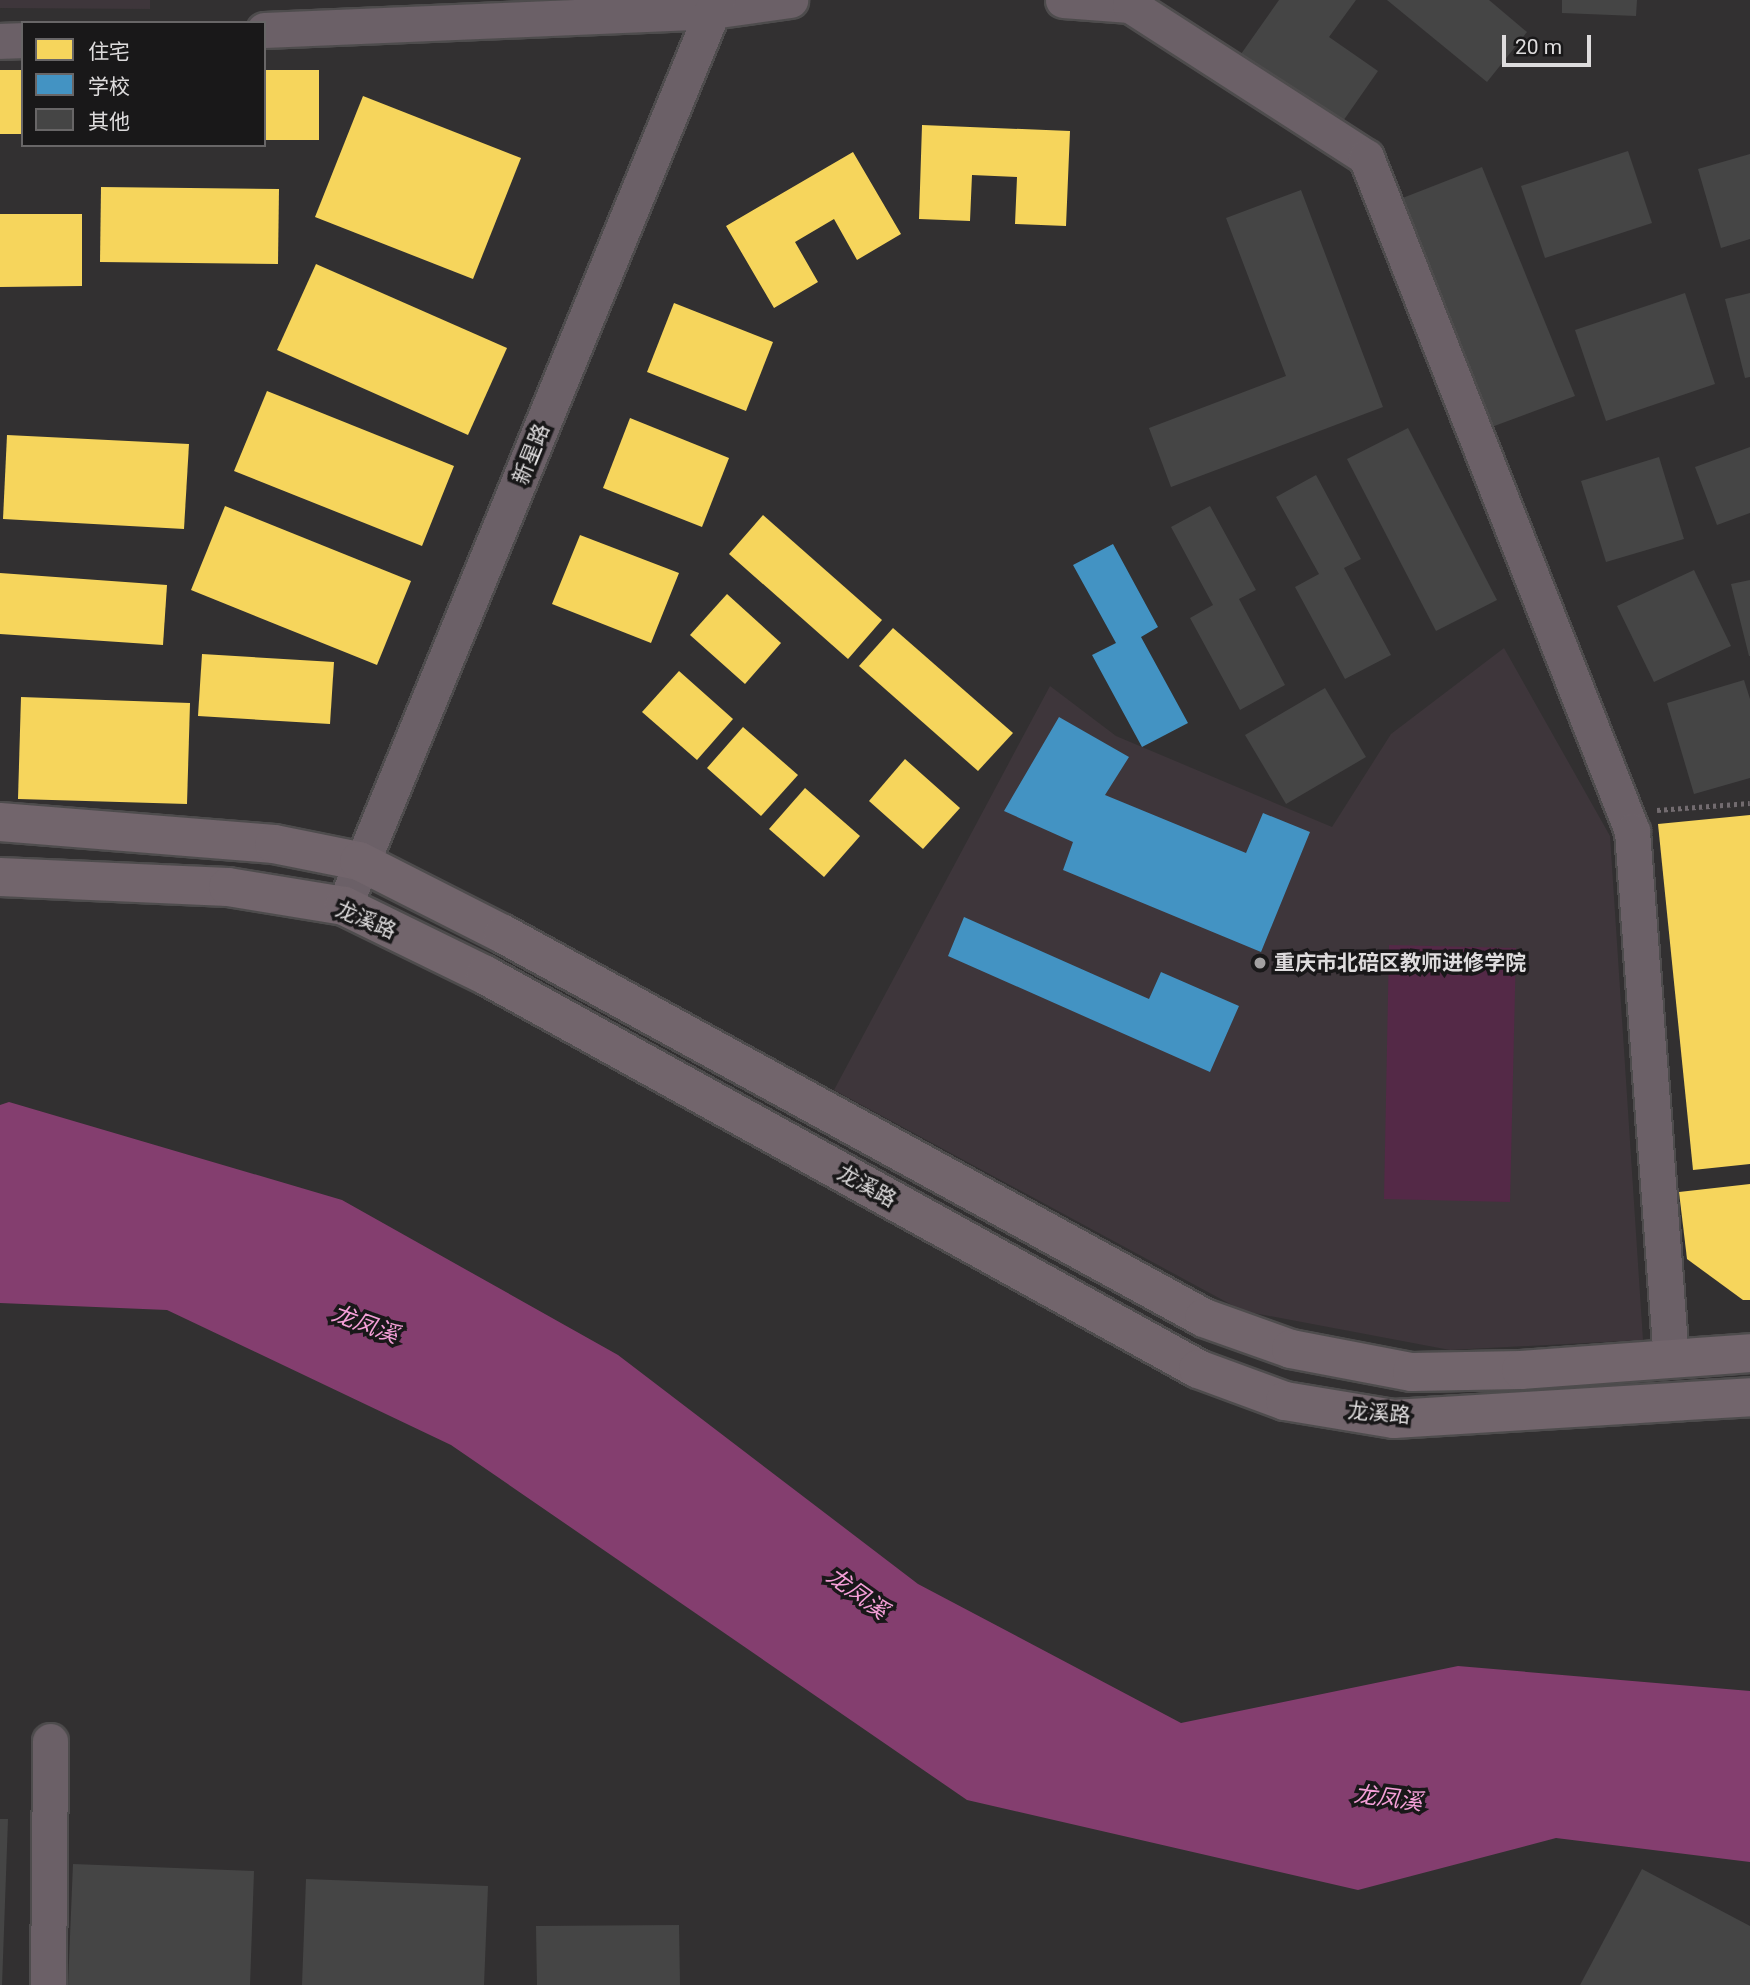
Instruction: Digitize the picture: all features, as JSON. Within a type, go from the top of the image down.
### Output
[{"type":"highway","name":"龙溪路","points":[[0,822],[274,844],[363,864],[503,934],[1204,1318],[1291,1349],[1412,1372],[1521,1370],[1750,1353]]},
{"type":"highway","name":"龙溪路","points":[[0,877],[228,887],[344,906],[485,975],[1198,1369],[1285,1401],[1394,1419],[1750,1397]]},
{"type":"street","points":[[266,30],[790,0]]},
{"type":"street","points":[[1063,0],[1130,5],[1366,157],[1632,831],[1671,1359]]},
{"type":"street","name":"新星路","points":[[344,906],[714,6]]},
{"type":"street","points":[[0,41],[21,40]]},
{"type":"street","points":[[48,1985],[50,1741]]},
{"type":"path","points":[[1625,813],[1750,803]]},
{"type":"shaded area","points":[[0,0],[150,0],[150,9],[0,8]]},
{"type":"shaded area","name":"重庆市北碚区教师进修学院","points":[[1504,648],[1610,836],[1643,1340],[1450,1350],[1243,1311],[834,1090],[1050,686],[1116,736],[1332,827],[1391,734]]},
{"type":"shaded area","points":[[1389,945],[1516,948],[1510,1202],[1384,1199]]},
{"type":"water","name":"龙凤溪","points":[[9,1102],[342,1200],[618,1355],[918,1584],[1181,1723],[1458,1666],[1750,1691],[1750,1862],[1556,1838],[1358,1890],[967,1800],[451,1445],[167,1310],[0,1303],[0,1105]]},
{"type":"building: 住宅","points":[[0,70],[21,70],[21,134],[0,134]]},
{"type":"building: 住宅","points":[[266,70],[319,70],[319,140],[266,140]]},
{"type":"building: 住宅","points":[[363,96],[521,158],[473,279],[315,217]]},
{"type":"building: 住宅","points":[[922,125],[1070,131],[1066,226],[1015,224],[1017,177],[972,175],[970,221],[919,219]]},
{"type":"building: 住宅","points":[[853,152],[901,234],[857,260],[834,219],[795,242],[818,282],[774,308],[726,226]]},
{"type":"building: 住宅","points":[[101,187],[279,189],[278,264],[100,262]]},
{"type":"building: 住宅","points":[[0,214],[82,214],[82,286],[0,287]]},
{"type":"building: 住宅","points":[[316,264],[507,348],[468,435],[277,350]]},
{"type":"building: 住宅","points":[[674,303],[773,342],[746,411],[647,372]]},
{"type":"building: 住宅","points":[[267,391],[454,466],[422,546],[234,471]]},
{"type":"building: 住宅","points":[[630,418],[729,458],[702,527],[603,488]]},
{"type":"building: 住宅","points":[[7,435],[189,444],[184,529],[3,519]]},
{"type":"building: 住宅","points":[[225,506],[411,581],[377,665],[191,590]]},
{"type":"building: 住宅","points":[[763,515],[882,620],[848,659],[729,554]]},
{"type":"building: 住宅","points":[[580,535],[679,573],[651,643],[552,604]]},
{"type":"building: 住宅","points":[[0,573],[167,585],[163,645],[0,634]]},
{"type":"building: 住宅","points":[[727,594],[781,643],[745,684],[690,635]]},
{"type":"building: 住宅","points":[[893,628],[1013,733],[978,771],[859,666]]},
{"type":"building: 住宅","points":[[202,654],[334,662],[330,724],[198,716]]},
{"type":"building: 住宅","points":[[679,671],[733,719],[697,760],[642,712]]},
{"type":"building: 住宅","points":[[21,697],[190,703],[187,804],[18,799]]},
{"type":"building: 住宅","points":[[743,727],[798,775],[761,816],[707,768]]},
{"type":"building: 住宅","points":[[905,759],[960,808],[923,849],[869,801]]},
{"type":"building: 住宅","points":[[805,788],[860,836],[824,877],[769,829]]},
{"type":"building: 住宅","points":[[1750,815],[1750,1164],[1693,1170],[1658,824]]},
{"type":"building: 住宅","points":[[1750,1184],[1750,1300],[1743,1300],[1687,1259],[1679,1192]]},
{"type":"building: 学校","points":[[1113,544],[1158,627],[1141,637],[1188,723],[1142,747],[1092,655],[1116,643],[1073,565]]},
{"type":"building: 学校","points":[[1059,717],[1129,757],[1105,795],[1246,853],[1263,813],[1310,832],[1261,952],[1063,870],[1073,842],[1004,811]]},
{"type":"building: 学校","points":[[964,917],[1149,999],[1161,972],[1239,1006],[1210,1072],[948,956]]},
{"type":"building: 其他","points":[[1279,0],[1356,0],[1329,37],[1378,71],[1341,124],[1241,54]]},
{"type":"building: 其他","points":[[1387,0],[1489,0],[1527,32],[1487,82]]},
{"type":"building: 其他","points":[[1562,0],[1637,0],[1636,16],[1562,13]]},
{"type":"building: 其他","points":[[1628,151],[1652,223],[1545,258],[1521,186]]},
{"type":"building: 其他","points":[[1750,154],[1750,239],[1721,248],[1698,169]]},
{"type":"building: 其他","points":[[1482,167],[1575,396],[1489,428],[1400,199]]},
{"type":"building: 其他","points":[[1301,190],[1383,407],[1171,487],[1149,428],[1286,376],[1226,218]]},
{"type":"building: 其他","points":[[1685,293],[1715,384],[1606,421],[1575,330]]},
{"type":"building: 其他","points":[[1750,293],[1750,377],[1745,378],[1725,299]]},
{"type":"building: 其他","points":[[1408,428],[1497,600],[1436,631],[1347,459]]},
{"type":"building: 其他","points":[[1750,447],[1750,513],[1717,525],[1695,467]]},
{"type":"building: 其他","points":[[1659,457],[1684,539],[1606,562],[1581,481]]},
{"type":"building: 其他","points":[[1316,475],[1361,559],[1344,568],[1391,655],[1345,679],[1295,587],[1319,574],[1276,497]]},
{"type":"building: 其他","points":[[1210,506],[1256,590],[1239,599],[1285,685],[1240,710],[1190,618],[1213,605],[1171,527]]},
{"type":"building: 其他","points":[[1694,570],[1731,646],[1654,682],[1617,606]]},
{"type":"building: 其他","points":[[1750,580],[1750,656],[1749,656],[1731,584]]},
{"type":"building: 其他","points":[[1744,680],[1750,699],[1750,778],[1694,794],[1667,703]]},
{"type":"building: 其他","points":[[1325,688],[1366,757],[1286,804],[1245,735]]},
{"type":"building: 其他","points":[[0,1819],[8,1819],[2,1985],[0,1985]]},
{"type":"building: 其他","points":[[73,1864],[254,1871],[250,1985],[68,1985]]},
{"type":"building: 其他","points":[[1642,1869],[1750,1926],[1750,1985],[1580,1985]]},
{"type":"building: 其他","points":[[306,1879],[488,1886],[484,1985],[302,1985]]},
{"type":"building: 其他","points":[[679,1925],[680,1985],[537,1985],[536,1926]]},
{"type":"place","name":"重庆市北碚区教师进修学院","points":[[1260,963]]}]
